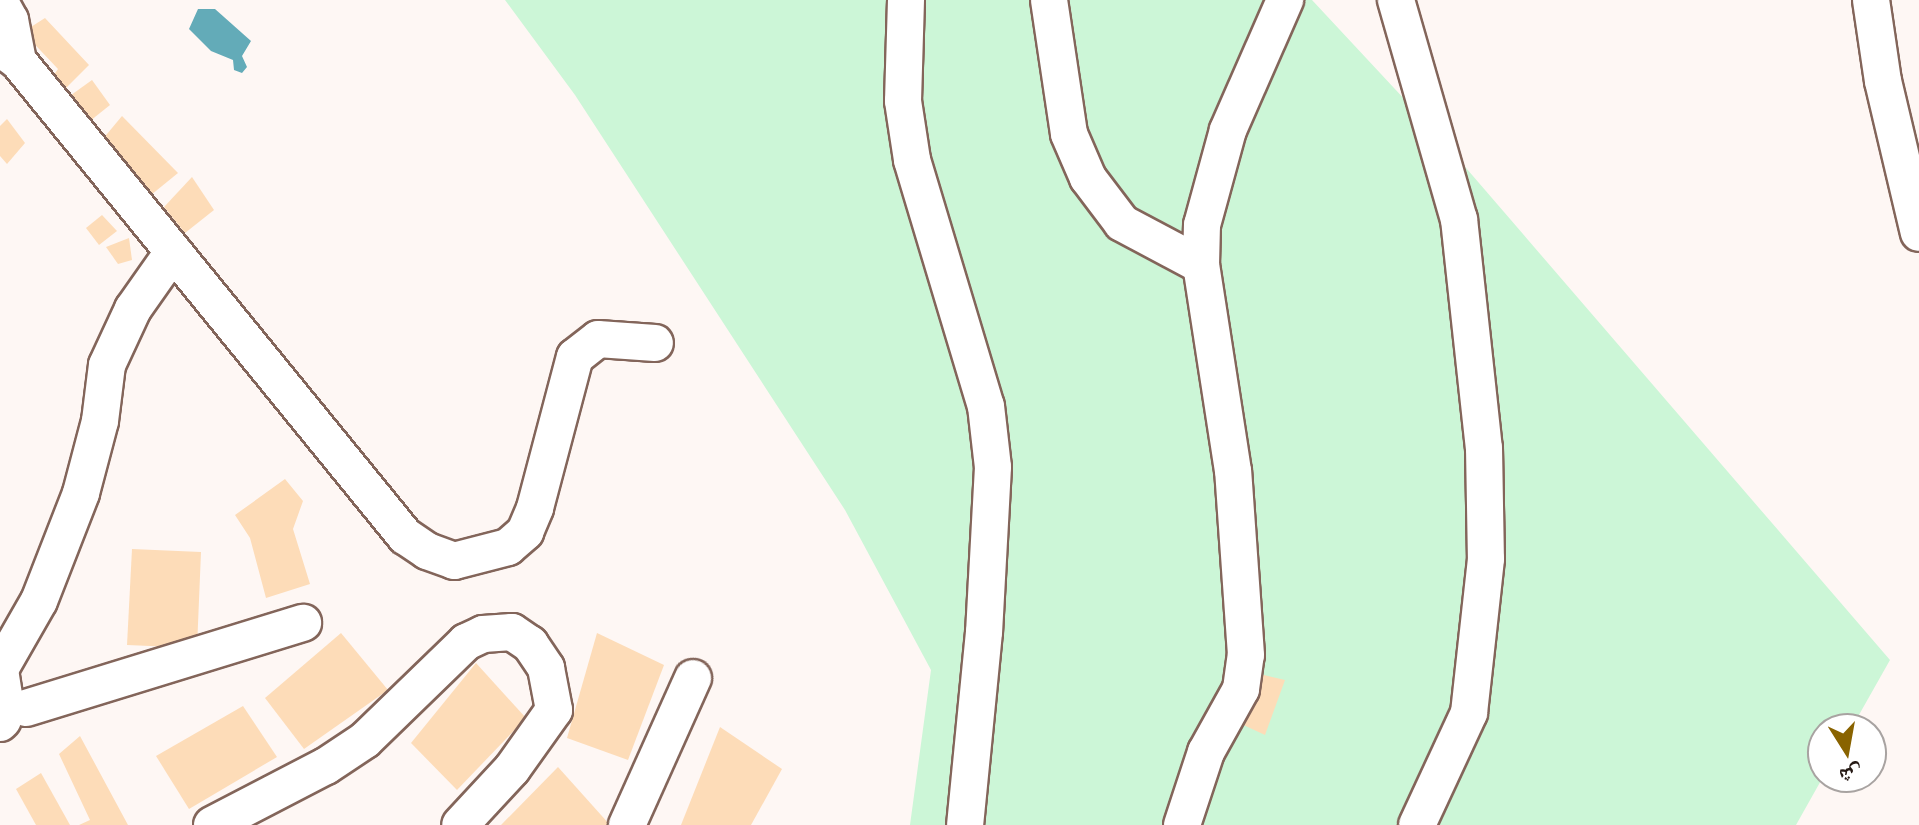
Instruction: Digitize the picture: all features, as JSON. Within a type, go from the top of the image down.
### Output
[{"type":"street","points":[[906,0],[903,101],[912,160],[986,406],[993,467],[983,647],[965,825]]},
{"type":"street","points":[[1049,0],[1069,134],[1088,178],[1122,223],[1201,265]]},
{"type":"street","points":[[1182,825],[1206,752],[1241,689],[1246,655],[1233,471],[1201,265],[1202,225],[1228,130],[1285,0]]},
{"type":"street","points":[[1396,0],[1459,219],[1485,480],[1486,559],[1469,713],[1417,825]]},
{"type":"street","points":[[1871,0],[1883,81],[1919,233]]},
{"type":"street","points":[[0,2],[10,20],[9,54],[405,536],[454,561],[508,547],[525,532],[575,357],[583,347],[611,338],[655,343]]},
{"type":"street","points":[[173,252],[133,309],[107,365],[100,421],[81,493],[39,601],[4,654],[0,669],[6,710],[303,623]]},
{"type":"street","points":[[212,825],[326,766],[365,740],[466,642],[483,634],[512,632],[530,644],[546,668],[554,710],[512,769],[460,825]]},
{"type":"street","points":[[627,825],[693,678]]},
{"type":"green space","points":[[505,0],[1312,0],[1435,132],[1890,660],[1860,713],[1807,713],[1807,793],[1814,793],[1796,825],[910,825],[931,670],[845,510],[575,95]]},
{"type":"water","points":[[198,9],[215,9],[251,41],[242,56],[247,67],[242,73],[234,70],[233,60],[211,51],[189,29]]},
{"type":"building","points":[[45,18],[89,65],[60,94],[46,86],[58,69],[23,32]]},
{"type":"building","points":[[92,80],[110,105],[90,121],[67,98]]},
{"type":"building","points":[[122,116],[178,173],[151,195],[102,140]]},
{"type":"building","points":[[7,119],[25,143],[7,164],[0,156],[0,126]]},
{"type":"building","points":[[192,177],[214,210],[185,233],[164,207]]},
{"type":"building","points":[[102,215],[117,231],[99,245],[86,228]]},
{"type":"building","points":[[129,238],[132,260],[118,264],[106,247]]},
{"type":"building","points":[[285,479],[303,501],[293,529],[310,584],[266,598],[250,538],[235,515]]},
{"type":"building","points":[[132,549],[201,552],[197,648],[127,645]]},
{"type":"building","points":[[341,633],[388,690],[304,749],[265,698]]},
{"type":"building","points":[[597,633],[664,665],[628,760],[567,738]]},
{"type":"building","points":[[476,663],[526,718],[457,790],[411,743]]},
{"type":"building","points":[[1260,674],[1285,680],[1265,735],[1237,722]]},
{"type":"building","points":[[243,706],[277,757],[189,809],[156,756]]},
{"type":"building","points":[[720,727],[782,769],[751,825],[681,825]]},
{"type":"building","points":[[80,736],[128,825],[79,825],[90,820],[59,754]]},
{"type":"building","points":[[558,767],[610,825],[501,825]]},
{"type":"building","points":[[41,773],[70,825],[36,825],[16,789]]}]
